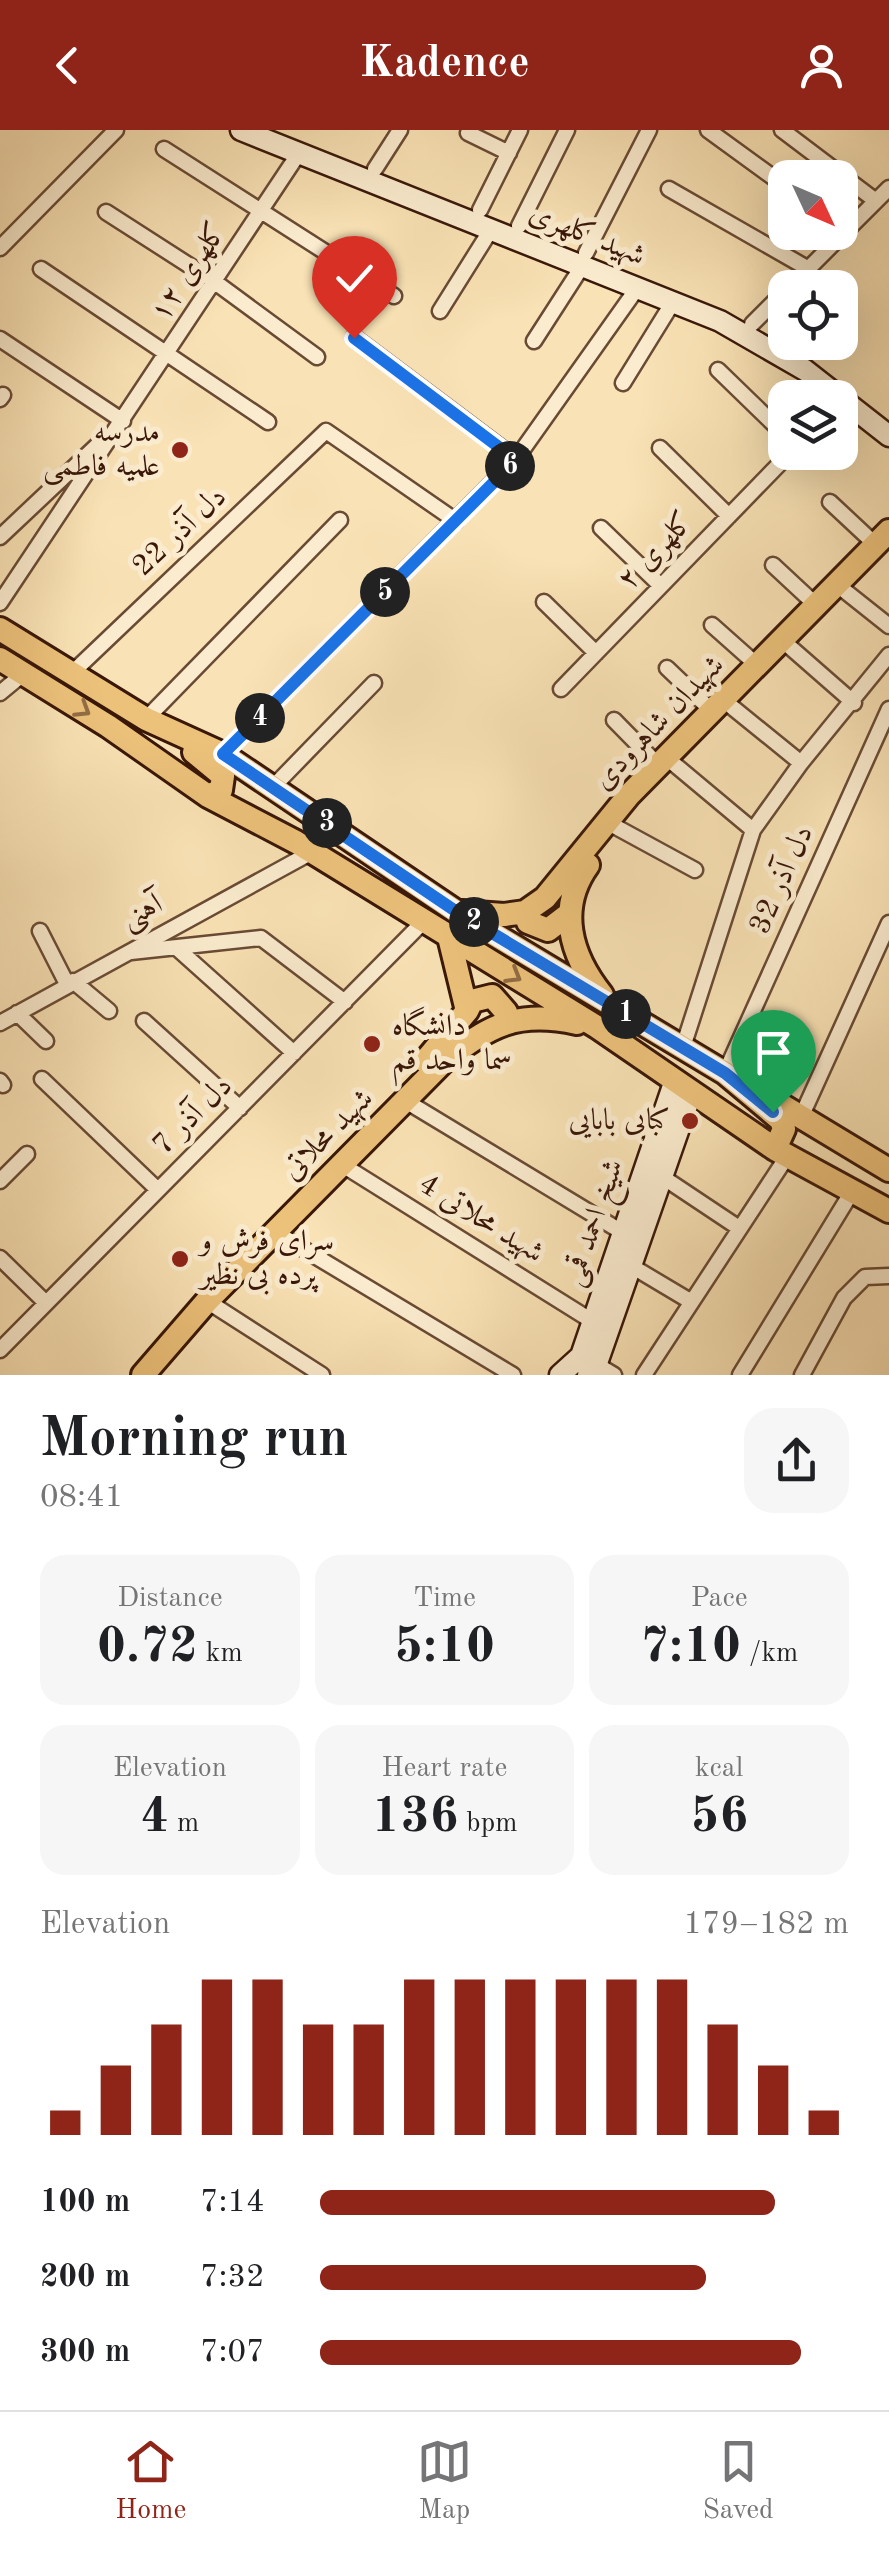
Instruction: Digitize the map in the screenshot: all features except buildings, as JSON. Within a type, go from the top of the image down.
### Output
[{"type":"main road","name":"شهید کلهری","points":[[241,130],[486,219],[519,226],[638,288],[749,330],[815,380]]},
{"type":"main road","name":"شهید کلهری","points":[[275,130],[749,330],[812,360],[889,420]]},
{"type":"main road","name":"شهید کلهری","points":[[858,412],[889,436]]},
{"type":"main road","name":"شهیدان شاهرودی","points":[[524,912],[565,876],[606,821],[846,591],[885,541]]},
{"type":"main road","name":"شهیدان شاهرودی","points":[[722,709],[816,604],[885,541]]},
{"type":"main road","points":[[0,630],[152,721],[223,754],[457,912],[889,1170]]},
{"type":"main road","points":[[0,660],[208,796],[304,847]]},
{"type":"main road","points":[[152,721],[223,776],[221,790],[208,796]]},
{"type":"main road","name":"شهیدان شاهرودی","points":[[569,914],[576,882],[666,764]]},
{"type":"main road","points":[[272,787],[254,796],[254,812],[304,847],[597,1026],[678,1099],[889,1211]]},
{"type":"main road","points":[[457,912],[504,916],[524,912],[528,922],[548,930],[569,914],[574,946],[586,974],[610,1005]]},
{"type":"main road","points":[[449,937],[467,1011]]},
{"type":"main road","points":[[467,1011],[472,1001],[492,996],[501,1002],[504,1022]]},
{"type":"main road","name":"شهید محلاتی","points":[[126,1375],[220,1267],[434,1052],[467,1011]]},
{"type":"main road","name":"شهید محلاتی","points":[[151,1373],[207,1301],[404,1100],[470,1040],[523,1016],[597,1026]]},
{"type":"main road","points":[[725,1073],[780,1120],[784,1129],[782,1152]]},
{"type":"main road","name":"شیخ احمد قمی","points":[[595,1367],[660,1176],[678,1099]]},
{"type":"main road","name":"شیخ احمد قمی","points":[[595,1367],[592,1321],[622,1232],[678,1099]]},
{"type":"main road","points":[[833,1134],[819,1136],[811,1145],[810,1155],[843,1184]]},
{"type":"main road","name":"شیخ احمد قمی","points":[[560,1375],[595,1367]]},
{"type":"street","points":[[0,248],[116,130]]},
{"type":"street","points":[[375,169],[400,130]]},
{"type":"street","points":[[440,311],[486,219],[520,130]]},
{"type":"street","points":[[519,226],[568,130]]},
{"type":"street","points":[[534,340],[584,259],[649,130]]},
{"type":"street","points":[[708,130],[768,174]]},
{"type":"street","points":[[782,130],[876,201]]},
{"type":"street","points":[[468,133],[509,153]]},
{"type":"street","points":[[164,149],[394,296]]},
{"type":"street","name":"کلهری ۱۲","points":[[123,421],[299,152]]},
{"type":"street","points":[[858,216],[889,188]]},
{"type":"street","points":[[669,189],[808,268],[824,250]]},
{"type":"street","points":[[106,212],[216,282],[317,357]]},
{"type":"street","points":[[42,269],[268,422]]},
{"type":"street","points":[[223,754],[516,460],[638,288]]},
{"type":"street","points":[[623,382],[673,302]]},
{"type":"street","points":[[749,330],[768,310]]},
{"type":"street","points":[[354,338],[516,460]]},
{"type":"street","points":[[0,339],[123,421]]},
{"type":"street","points":[[718,370],[768,419]]},
{"type":"street","points":[[0,537],[123,421]]},
{"type":"street","points":[[0,603],[123,421]]},
{"type":"street","name":"دل آذر 22","points":[[72,673],[326,432],[456,521]]},
{"type":"street","points":[[660,448],[729,516]]},
{"type":"street","name":"کلهری ۲","points":[[561,689],[774,470]]},
{"type":"street","points":[[830,502],[885,541]]},
{"type":"street","points":[[152,721],[340,520]]},
{"type":"street","points":[[601,528],[661,586]]},
{"type":"street","points":[[773,566],[816,604]]},
{"type":"street","points":[[846,591],[889,626]]},
{"type":"street","points":[[544,602],[596,653]]},
{"type":"street","points":[[712,625],[757,666]]},
{"type":"street","points":[[790,648],[854,704]]},
{"type":"street","points":[[683,1047],[753,830],[800,763],[854,704],[889,655]]},
{"type":"street","points":[[667,668],[800,763]]},
{"type":"street","points":[[0,693],[23,674]]},
{"type":"street","points":[[272,787],[374,683]]},
{"type":"street","name":"دل آذر 32","points":[[725,1073],[889,709]]},
{"type":"street","points":[[614,720],[753,830]]},
{"type":"street","points":[[616,827],[695,870]]},
{"type":"street","name":"آهنی","points":[[0,1022],[304,847]]},
{"type":"street","name":"دل آذر 7","points":[[0,1350],[424,921]]},
{"type":"street","points":[[802,1116],[889,924]]},
{"type":"street","points":[[40,931],[70,983],[108,1011]]},
{"type":"street","points":[[125,952],[179,950],[261,938],[345,1002]]},
{"type":"street","points":[[179,950],[294,1053]]},
{"type":"street","points":[[17,1013],[46,1041]]},
{"type":"street","points":[[144,1021],[240,1108]]},
{"type":"street","points":[[42,1079],[158,1190]]},
{"type":"street","points":[[404,1100],[622,1232]]},
{"type":"street","points":[[644,1375],[739,1228],[782,1152]]},
{"type":"street","points":[[0,1181],[27,1154]]},
{"type":"street","name":"شهید محلاتی 4","points":[[341,1164],[592,1321]]},
{"type":"street","points":[[660,1176],[739,1228]]},
{"type":"street","points":[[740,1375],[843,1184]]},
{"type":"street","points":[[275,1232],[513,1375]]},
{"type":"street","points":[[0,1258],[46,1303]]},
{"type":"street","points":[[628,1264],[690,1301]]},
{"type":"street","points":[[802,1375],[844,1298],[865,1278],[889,1276]]},
{"type":"street","points":[[207,1301],[322,1375]]},
{"type":"place","name":"مدرسه علمیه فاطمی","points":[[180,450]]},
{"type":"place","name":"دانشگاه سما واحد قم","points":[[372,1044]]},
{"type":"place","name":"کبابی بابایی","points":[[690,1121]]},
{"type":"place","name":"سرای فرش و پرده بی نظیر","points":[[180,1259]]},
{"type":"route","points":[[354,338],[516,460],[223,754],[457,912],[725,1073],[773,1112]]}]
